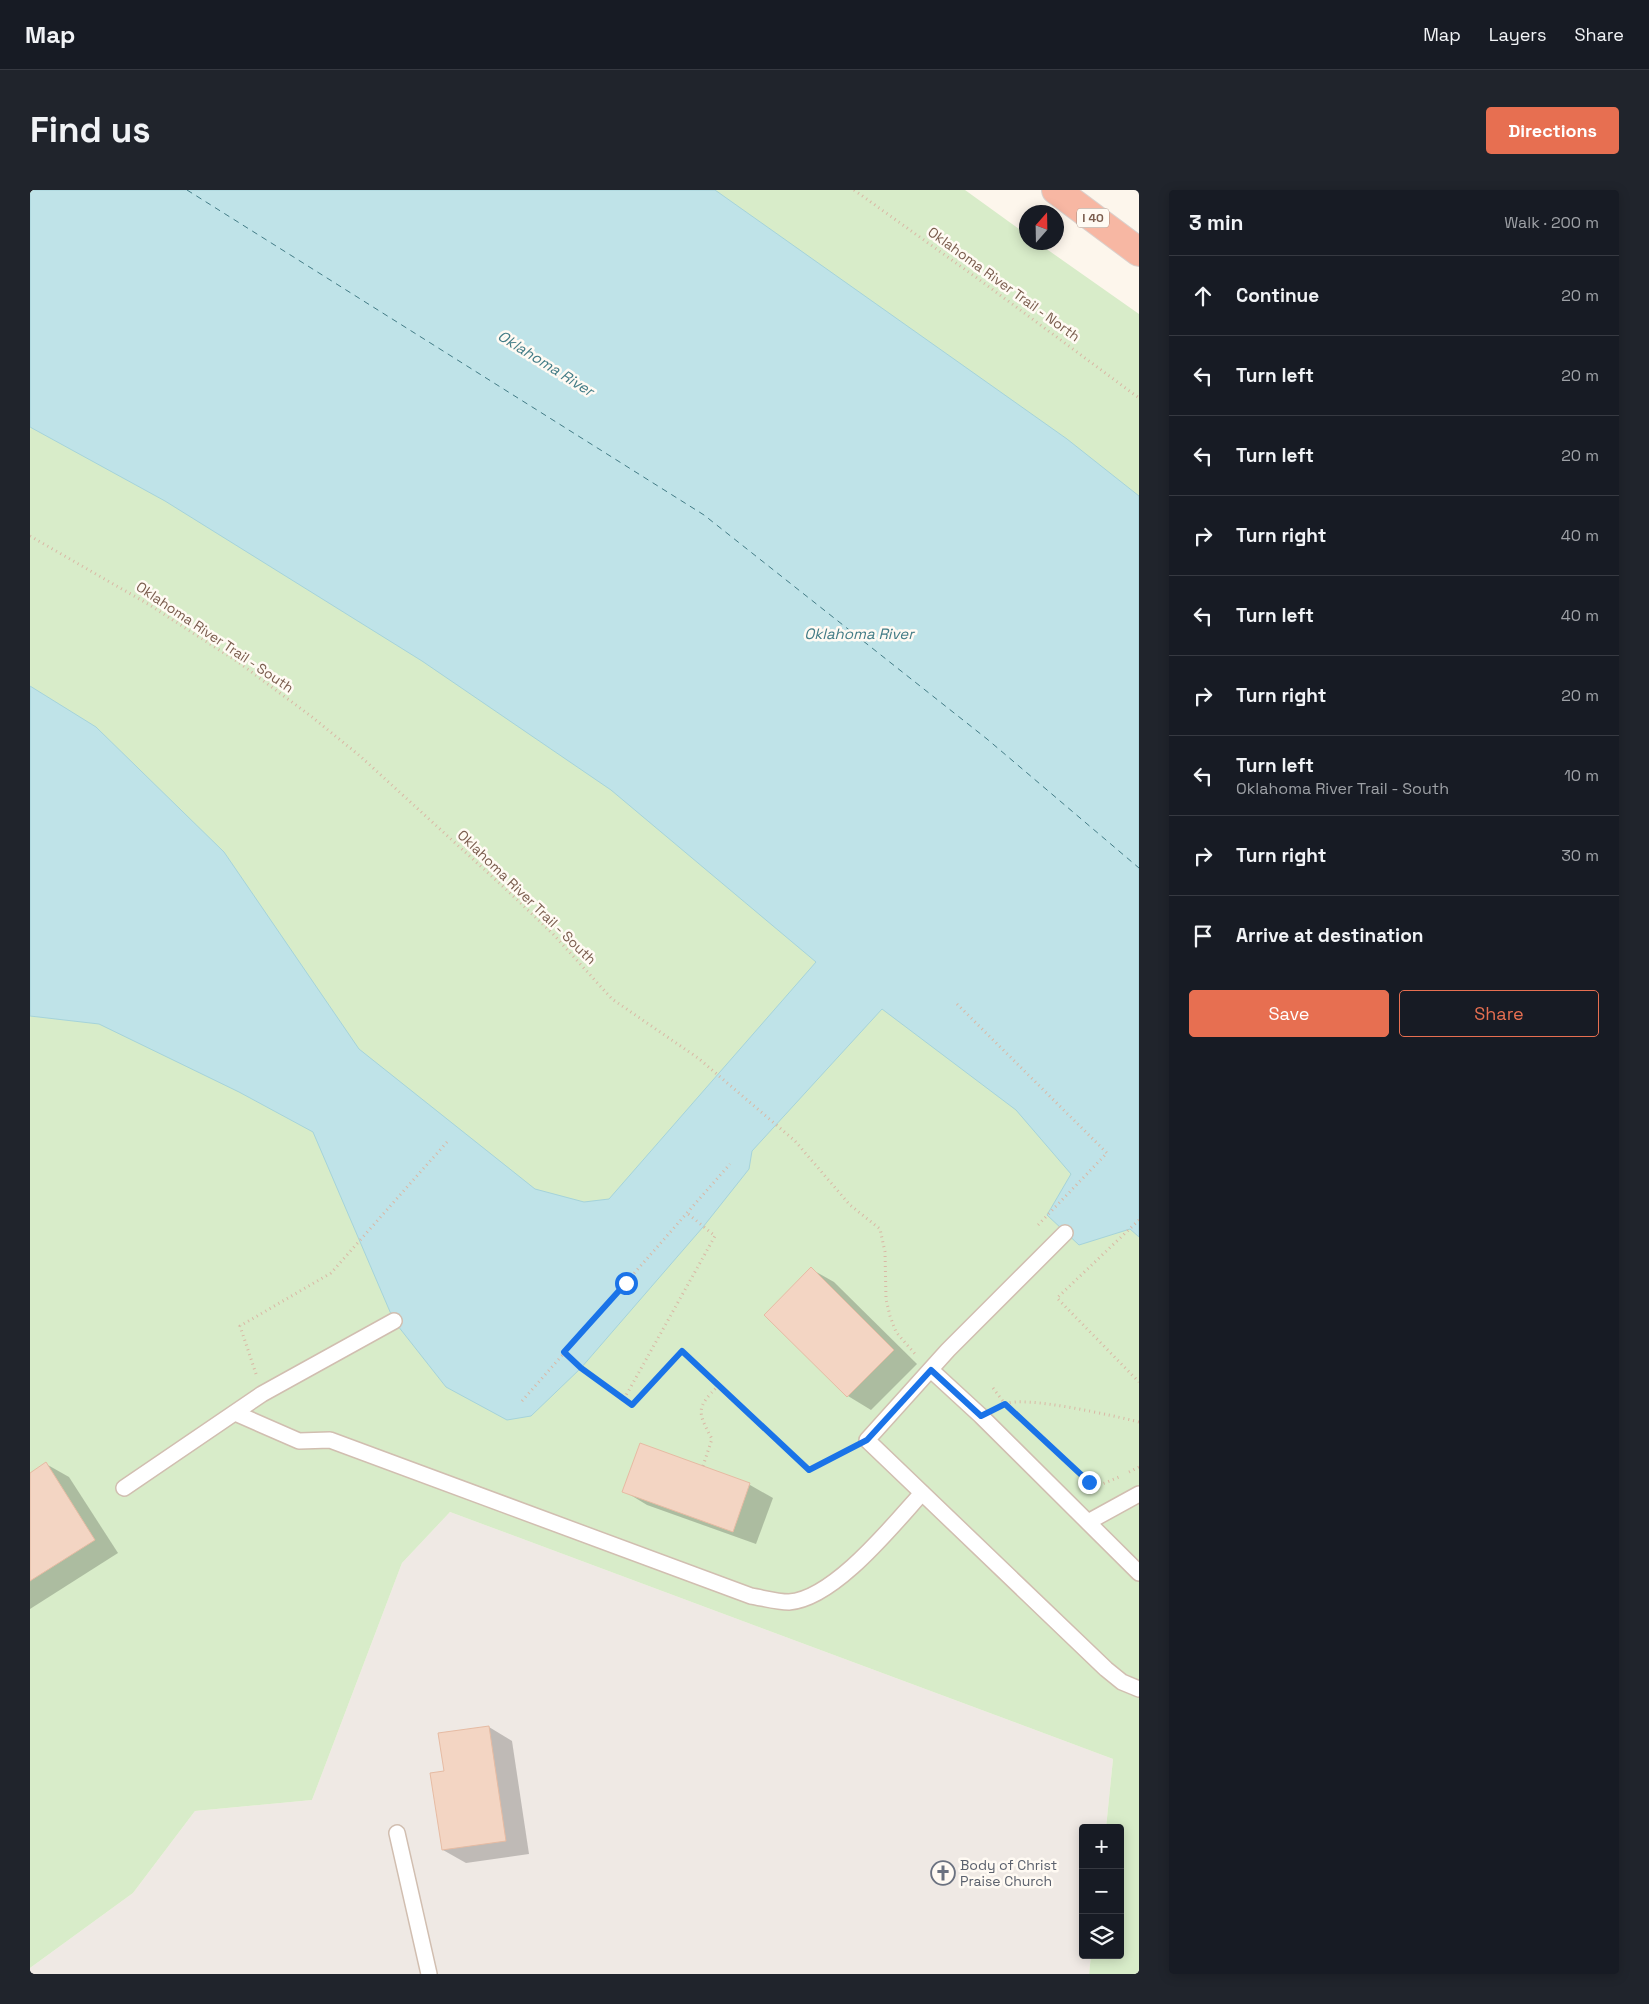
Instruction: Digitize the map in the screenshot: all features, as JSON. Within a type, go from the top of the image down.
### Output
[{"type":"highway","name":"I 40","points":[[1056,190],[1139,252]]},
{"type":"lane","points":[[1065,1233],[931,1370],[867,1440],[1106,1670],[1122,1682],[1139,1689]]},
{"type":"lane","points":[[124,1488],[262,1394],[394,1322]]},
{"type":"lane","points":[[931,1370],[981,1416],[1139,1573]]},
{"type":"lane","points":[[235,1413],[300,1441],[330,1440],[751,1596],[790,1602],[814,1594],[847,1572],[922,1493]]},
{"type":"lane","points":[[1088,1522],[1139,1494]]},
{"type":"lane","points":[[397,1833],[429,1974]]},
{"type":"path","name":"Oklahoma River Trail - North","points":[[854,190],[1139,398]]},
{"type":"path","name":"Oklahoma River Trail - South","points":[[30,536],[148,604],[238,662],[312,717],[360,756],[510,893],[553,934],[612,999],[698,1058],[794,1141],[850,1205],[880,1230],[885,1252],[886,1299],[890,1316],[896,1332],[903,1342],[931,1370]]},
{"type":"path","points":[[957,1004],[1107,1153],[1038,1225]]},
{"type":"path","points":[[251,1380],[256,1375],[240,1326],[332,1273],[447,1142]]},
{"type":"path","points":[[522,1401],[730,1164]]},
{"type":"path","points":[[624,1399],[715,1236],[687,1213]]},
{"type":"path","points":[[1139,1220],[1057,1298],[1139,1382]]},
{"type":"path","points":[[564,1352],[581,1368],[632,1405],[682,1351],[809,1470],[867,1440]]},
{"type":"path","points":[[704,1466],[712,1439],[700,1416],[701,1407],[704,1400],[719,1385]]},
{"type":"path","points":[[992,1388],[1005,1404],[1089,1482],[1100,1485],[1139,1467]]},
{"type":"path","points":[[981,1416],[1011,1401],[1109,1415],[1139,1422]]},
{"type":"shaded area","points":[[450,1512],[1113,1759],[1106,1824],[1079,1824],[1079,1959],[1091,1959],[1089,1974],[30,1974],[30,1968],[133,1893],[195,1811],[312,1800],[402,1563]]},
{"type":"green space","points":[[30,190],[965,190],[1019,229],[1019,250],[1048,250],[1139,314],[1139,1974],[1089,1974],[1091,1959],[1124,1959],[1124,1824],[1106,1824],[1113,1759],[450,1512],[402,1563],[312,1800],[195,1811],[133,1893],[30,1968]]},
{"type":"water","name":"Oklahoma River","points":[[30,190],[715,190],[1067,439],[1139,496],[1139,1237],[1130,1229],[1079,1245],[1047,1215],[1071,1174],[1016,1110],[882,1009],[752,1151],[749,1169],[703,1227],[581,1368],[531,1416],[507,1420],[446,1387],[394,1321],[313,1132],[239,1092],[99,1024],[30,1016],[30,686],[96,727],[224,852],[359,1049],[535,1189],[584,1202],[609,1199],[816,962],[611,790],[422,661],[165,501],[30,427]]},
{"type":"building","points":[[811,1267],[894,1350],[847,1397],[764,1315]]},
{"type":"building","points":[[640,1443],[750,1483],[733,1532],[622,1492]]},
{"type":"building","points":[[46,1462],[95,1540],[30,1581],[30,1473]]},
{"type":"building","points":[[489,1726],[506,1841],[442,1850],[430,1773],[444,1771],[438,1733]]},
{"type":"ferry route","points":[[187,190],[704,515],[987,739],[1139,868]]},
{"type":"place","name":"Body of Christ Praise Church","points":[[943,1873]]},
{"type":"route","points":[[626,1283],[564,1352],[581,1368],[632,1405],[682,1351],[809,1470],[867,1440],[931,1370],[981,1416],[1005,1404],[1089,1482]]}]
